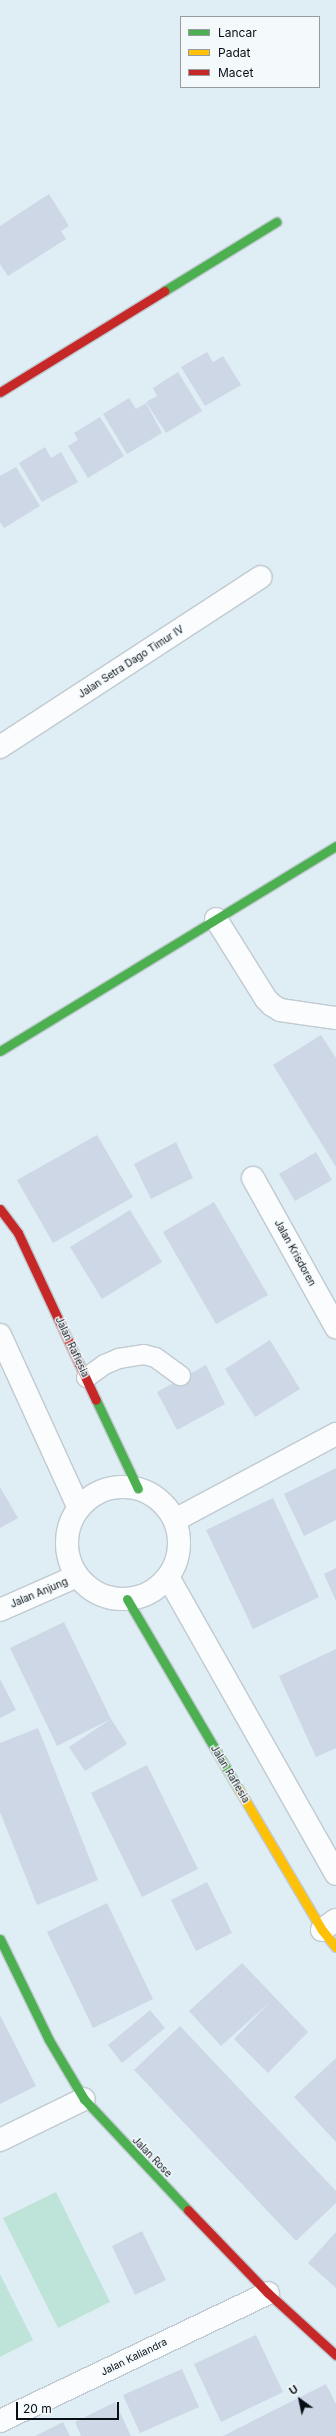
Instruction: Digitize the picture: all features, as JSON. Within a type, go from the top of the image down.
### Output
[{"type":"street","points":[[0,392],[276,222]]},
{"type":"street","name":"Jalan Setra Dago Timur IV","points":[[0,747],[262,577]]},
{"type":"street","points":[[0,1051],[336,846]]},
{"type":"street","points":[[216,919],[266,999],[272,1005],[280,1010],[336,1018]]},
{"type":"street","name":"Jalan Krisdoren","points":[[254,1178],[336,1327]]},
{"type":"street","name":"Jalan Raflesia","points":[[0,1209],[18,1233],[138,1489]]},
{"type":"street","points":[[0,1335],[79,1508]]},
{"type":"street","points":[[175,1520],[336,1434]]},
{"type":"street","points":[[116,1487],[138,1489],[153,1496],[166,1506],[175,1520],[179,1549],[176,1564],[168,1577],[157,1588],[143,1596],[127,1599],[108,1598],[91,1590],[77,1576],[68,1554],[68,1530],[79,1508],[96,1494],[116,1487]]},
{"type":"street","name":"Jalan Anjung","points":[[0,1610],[77,1576]]},
{"type":"street","points":[[168,1577],[336,1874]]},
{"type":"street","name":"Jalan Raflesia","points":[[127,1599],[329,1925],[336,1947]]},
{"type":"street","name":"Jalan Rose","points":[[0,1939],[49,2040],[84,2099],[111,2130],[268,2293],[336,2355]]},
{"type":"street","points":[[0,2140],[84,2099]]},
{"type":"street","name":"Jalan Kaliandra","points":[[0,2421],[268,2293]]},
{"type":"lane","points":[[86,1377],[111,1361],[143,1354],[155,1357],[180,1375]]},
{"type":"green space","points":[[56,2192],[110,2302],[58,2328],[3,2218]]},
{"type":"green space","points":[[0,2274],[33,2340],[0,2357]]},
{"type":"building","points":[[49,194],[69,226],[61,231],[66,239],[8,276],[0,264],[0,226]]},
{"type":"building","points":[[207,352],[213,362],[223,356],[241,385],[205,406],[181,367]]},
{"type":"building","points":[[178,372],[202,411],[166,433],[146,402],[157,396],[153,388]]},
{"type":"building","points":[[129,398],[136,409],[146,403],[162,433],[127,454],[103,414]]},
{"type":"building","points":[[100,417],[124,456],[88,478],[68,446],[78,440],[74,433]]},
{"type":"building","points":[[45,447],[51,458],[61,452],[78,482],[42,502],[19,463]]},
{"type":"building","points":[[16,467],[40,506],[4,528],[0,522],[0,476]]},
{"type":"building","points":[[321,1035],[336,1058],[336,1167],[273,1065]]},
{"type":"building","points":[[97,1135],[133,1197],[53,1243],[17,1180]]},
{"type":"building","points":[[176,1142],[193,1178],[151,1199],[134,1164]]},
{"type":"building","points":[[316,1152],[332,1180],[295,1201],[279,1174]]},
{"type":"building","points":[[214,1202],[268,1295],[216,1324],[163,1232]]},
{"type":"building","points":[[130,1210],[162,1262],[102,1299],[70,1247]]},
{"type":"building","points":[[270,1340],[300,1389],[255,1417],[225,1369]]},
{"type":"building","points":[[206,1365],[225,1404],[177,1430],[157,1392]]},
{"type":"building","points":[[336,1468],[336,1520],[304,1536],[284,1494]]},
{"type":"building","points":[[0,1487],[18,1518],[0,1528]]},
{"type":"building","points":[[273,1498],[319,1597],[253,1629],[206,1530]]},
{"type":"building","points":[[336,1568],[336,1601],[324,1574]]},
{"type":"building","points":[[64,1622],[111,1719],[57,1746],[10,1648]]},
{"type":"building","points":[[336,1649],[336,1748],[316,1757],[279,1676]]},
{"type":"building","points":[[0,1679],[16,1710],[0,1718]]},
{"type":"building","points":[[111,1719],[127,1744],[85,1771],[69,1747]]},
{"type":"building","points":[[38,1728],[98,1880],[37,1905],[0,1812],[0,1743]]},
{"type":"building","points":[[147,1765],[198,1869],[142,1897],[91,1793]]},
{"type":"building","points":[[207,1882],[232,1933],[196,1951],[171,1900]]},
{"type":"building","points":[[107,1903],[153,1999],[93,2028],[47,1932]]},
{"type":"building","points":[[242,1963],[308,2032],[268,2073],[234,2039],[270,2002],[221,2046],[189,2011]]},
{"type":"building","points":[[150,2010],[165,2028],[122,2063],[108,2045]]},
{"type":"building","points":[[0,2015],[36,2086],[0,2104]]},
{"type":"building","points":[[180,2026],[336,2191],[336,2203],[296,2241],[134,2070]]},
{"type":"building","points":[[336,2058],[336,2142],[294,2097]]},
{"type":"building","points":[[142,2231],[166,2280],[135,2295],[112,2246]]},
{"type":"building","points":[[336,2232],[336,2288],[308,2263]]},
{"type":"building","points":[[256,2335],[283,2392],[221,2422],[194,2364]]},
{"type":"building","points":[[182,2369],[199,2407],[140,2433],[123,2395]]},
{"type":"building","points":[[326,2384],[336,2404],[336,2436],[223,2436]]},
{"type":"building","points":[[115,2402],[131,2436],[81,2436],[75,2422]]},
{"type":"building","points":[[63,2422],[70,2436],[35,2436]]},
{"type":"traffic: fast","points":[[164,291],[276,222]]},
{"type":"traffic: fast","points":[[0,1051],[336,846]]},
{"type":"traffic: fast","points":[[96,1400],[138,1489]]},
{"type":"traffic: fast","points":[[127,1599],[238,1788]]},
{"type":"traffic: fast","points":[[0,1939],[49,2040],[84,2099],[188,2210]]},
{"type":"traffic: slow","points":[[238,1788],[322,1930],[336,1947]]},
{"type":"traffic: jam","points":[[0,392],[164,291]]},
{"type":"traffic: jam","points":[[0,1209],[18,1233],[96,1400]]},
{"type":"traffic: jam","points":[[188,2210],[268,2293],[336,2355]]}]
